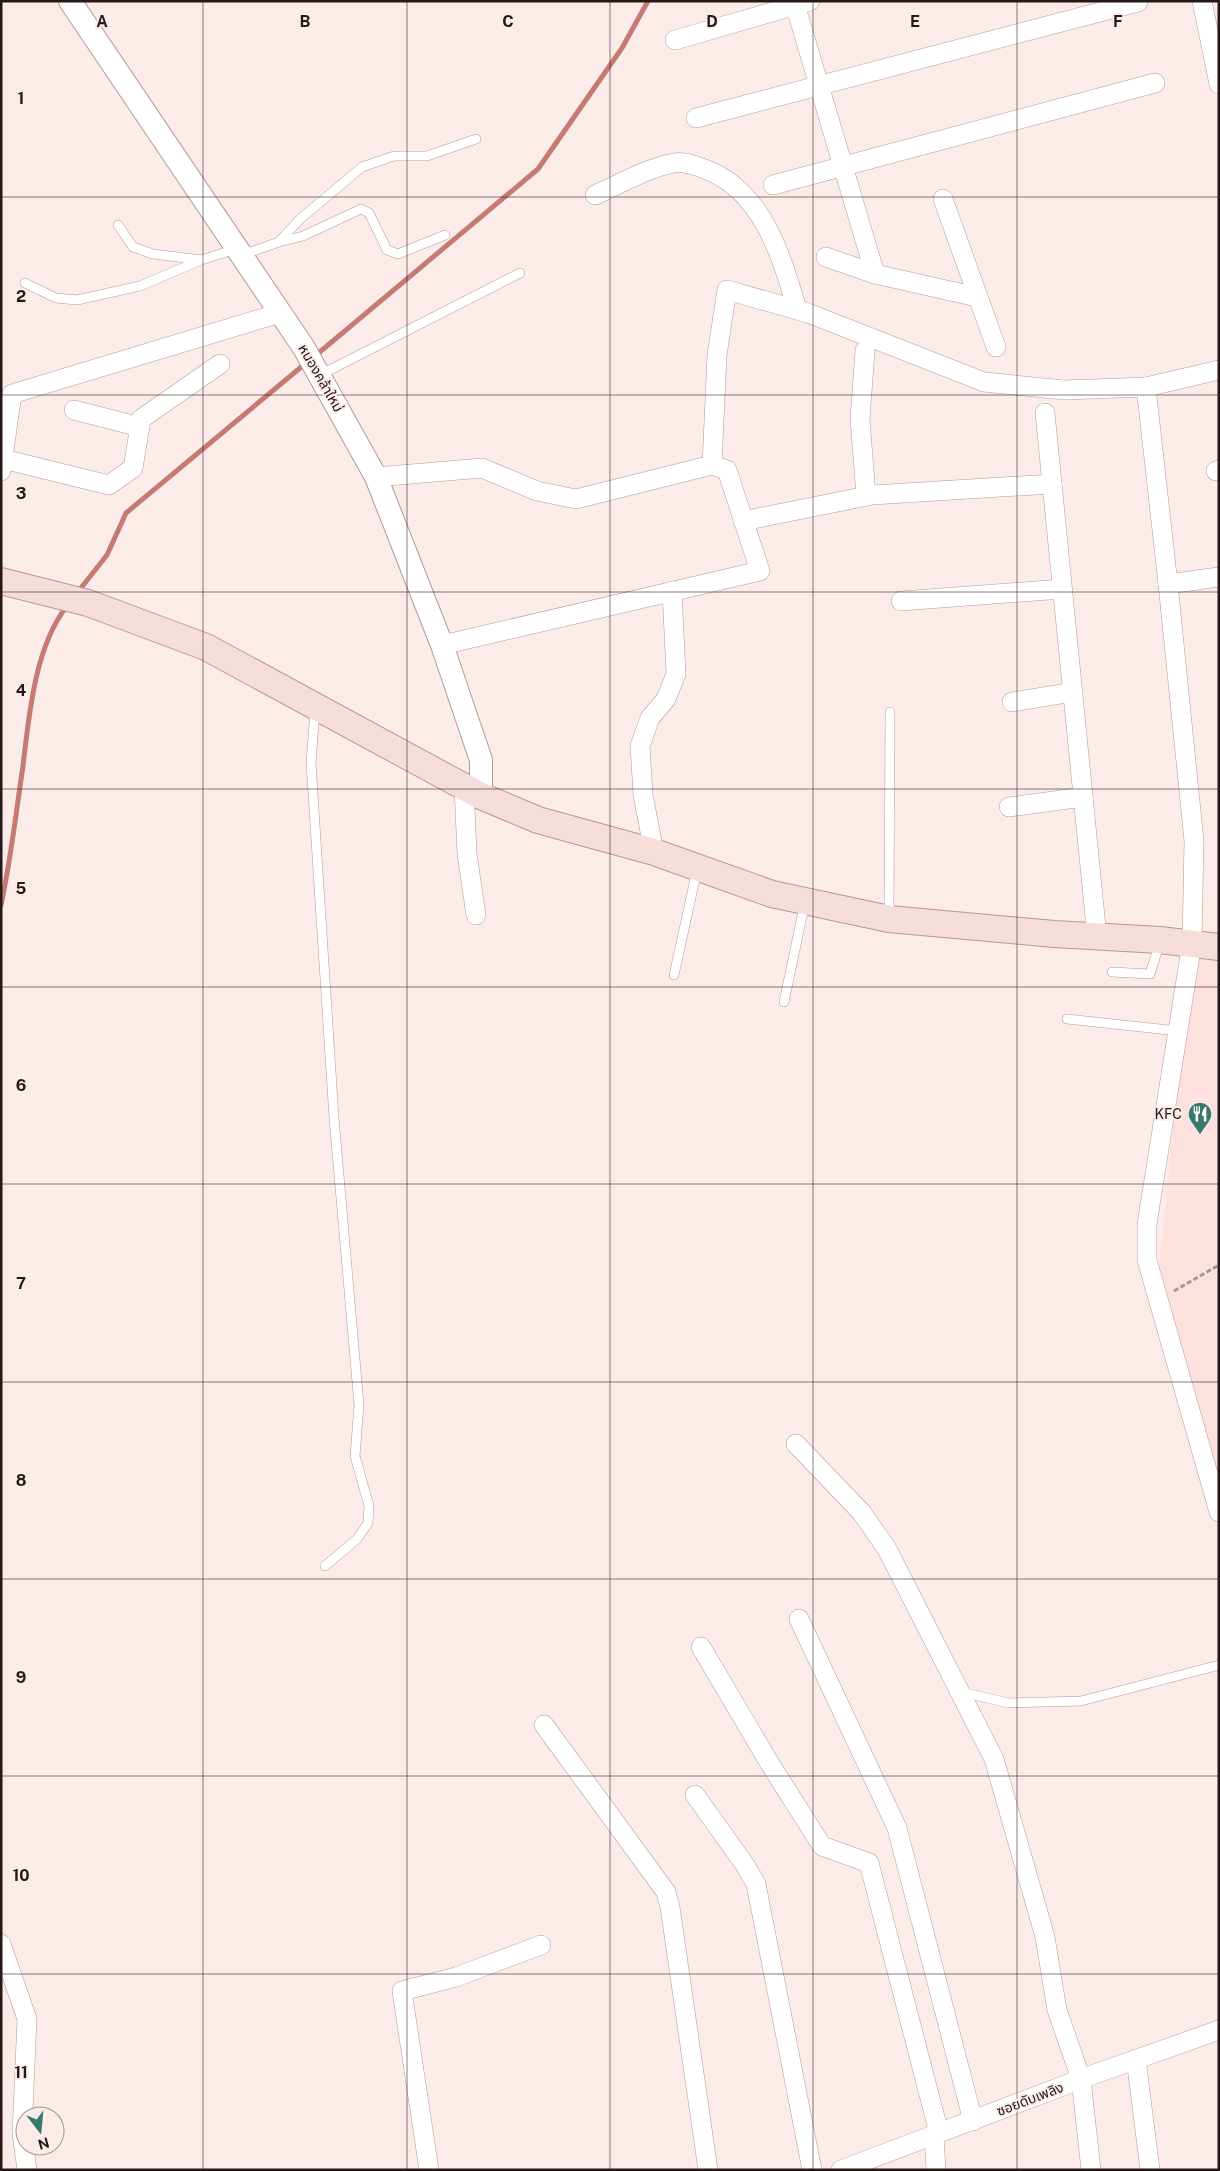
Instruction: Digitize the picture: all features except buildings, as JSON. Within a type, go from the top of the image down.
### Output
[{"type":"main road","points":[[1,581],[88,603],[206,647],[472,792],[538,820],[654,852],[772,894],[889,919],[1097,937],[1160,940],[1219,947]]},
{"type":"street","name":"หนองคล้าใหม่","points":[[70,1],[304,348],[376,477],[442,644],[482,760],[472,792]]},
{"type":"street","points":[[696,118],[1138,2]]},
{"type":"street","points":[[675,40],[800,3],[819,85],[875,274]]},
{"type":"street","points":[[1208,6],[1219,84]]},
{"type":"street","points":[[773,185],[1156,83]]},
{"type":"street","points":[[596,195],[648,172],[675,163],[693,164],[712,171],[734,184],[756,207],[769,232],[798,310]]},
{"type":"street","points":[[943,199],[996,347]]},
{"type":"street","points":[[826,257],[875,274],[977,297]]},
{"type":"street","points":[[712,465],[717,355],[727,290],[798,310],[984,382],[1064,390],[1146,387],[1219,370]]},
{"type":"street","points":[[220,364],[141,419],[133,468],[109,485],[2,465],[12,394],[280,313]]},
{"type":"street","points":[[866,350],[860,419],[866,496]]},
{"type":"street","points":[[1146,387],[1194,841],[1192,943],[1147,1224],[1147,1260],[1219,1512]]},
{"type":"street","points":[[74,410],[140,427]]},
{"type":"street","points":[[1045,413],[1097,937]]},
{"type":"street","points":[[376,477],[482,468],[537,491],[576,499],[712,465],[727,470],[760,571],[442,644]]},
{"type":"street","points":[[743,521],[866,496],[1052,484]]},
{"type":"street","points":[[1168,584],[1219,577]]},
{"type":"street","points":[[900,601],[1062,588]]},
{"type":"street","points":[[654,852],[643,795],[640,746],[650,718],[666,699],[676,674],[672,591]]},
{"type":"street","points":[[1012,702],[1073,692]]},
{"type":"street","points":[[472,792],[467,854],[476,915]]},
{"type":"street","points":[[1009,807],[1083,797]]},
{"type":"street","points":[[796,1444],[862,1513],[887,1549],[994,1759],[1044,1938],[1057,2010],[1081,2079],[1091,2170]]},
{"type":"street","points":[[799,1619],[897,1828],[973,2121]]},
{"type":"street","points":[[701,1647],[770,1764],[822,1846],[869,1863],[937,2134],[936,2170]]},
{"type":"street","points":[[544,1725],[666,1892],[670,1907],[708,2170]]},
{"type":"street","points":[[694,1795],[749,1870],[756,1884],[812,2170]]},
{"type":"street","points":[[1,1944],[27,2019],[22,2134],[27,2170]]},
{"type":"street","points":[[429,2170],[402,1991],[456,1977],[541,1946]]},
{"type":"street","name":"ซอยดับเพลิง","points":[[841,2170],[1081,2079],[1219,2030]]},
{"type":"street","points":[[1136,2059],[1150,2170]]},
{"type":"lane","points":[[279,242],[299,220],[362,167],[394,156],[427,156],[476,139]]},
{"type":"lane","points":[[24,283],[56,298],[77,300],[140,286],[201,260],[303,236],[362,209],[369,213],[387,250],[398,254],[445,235]]},
{"type":"lane","points":[[118,225],[133,247],[153,254],[201,260]]},
{"type":"lane","points":[[319,372],[520,273]]},
{"type":"lane","points":[[316,708],[311,763],[334,1118],[358,1405],[355,1456],[369,1506],[368,1523],[358,1539],[325,1566]]},
{"type":"lane","points":[[889,919],[890,712]]},
{"type":"lane","points":[[674,974],[698,868]]},
{"type":"lane","points":[[784,1002],[805,902]]},
{"type":"lane","points":[[1112,972],[1150,974],[1160,940]]},
{"type":"lane","points":[[1067,1019],[1178,1031]]},
{"type":"lane","points":[[959,1691],[1008,1703],[1081,1701],[1219,1665]]},
{"type":"path","points":[[1156,1296],[1181,1288],[1219,1265]]},
{"type":"shaded area","points":[[1192,943],[1219,949],[1219,1473],[1156,1296]]},
{"type":"waterway","points":[[315,356],[538,169],[622,48],[648,1]]},
{"type":"waterway","points":[[77,593],[107,555],[126,513],[306,363]]},
{"type":"waterway","points":[[1,905],[11,853],[35,682],[47,641],[56,622],[67,606]]},
{"type":"place","name":"KFC","points":[[1200,1135]]}]
